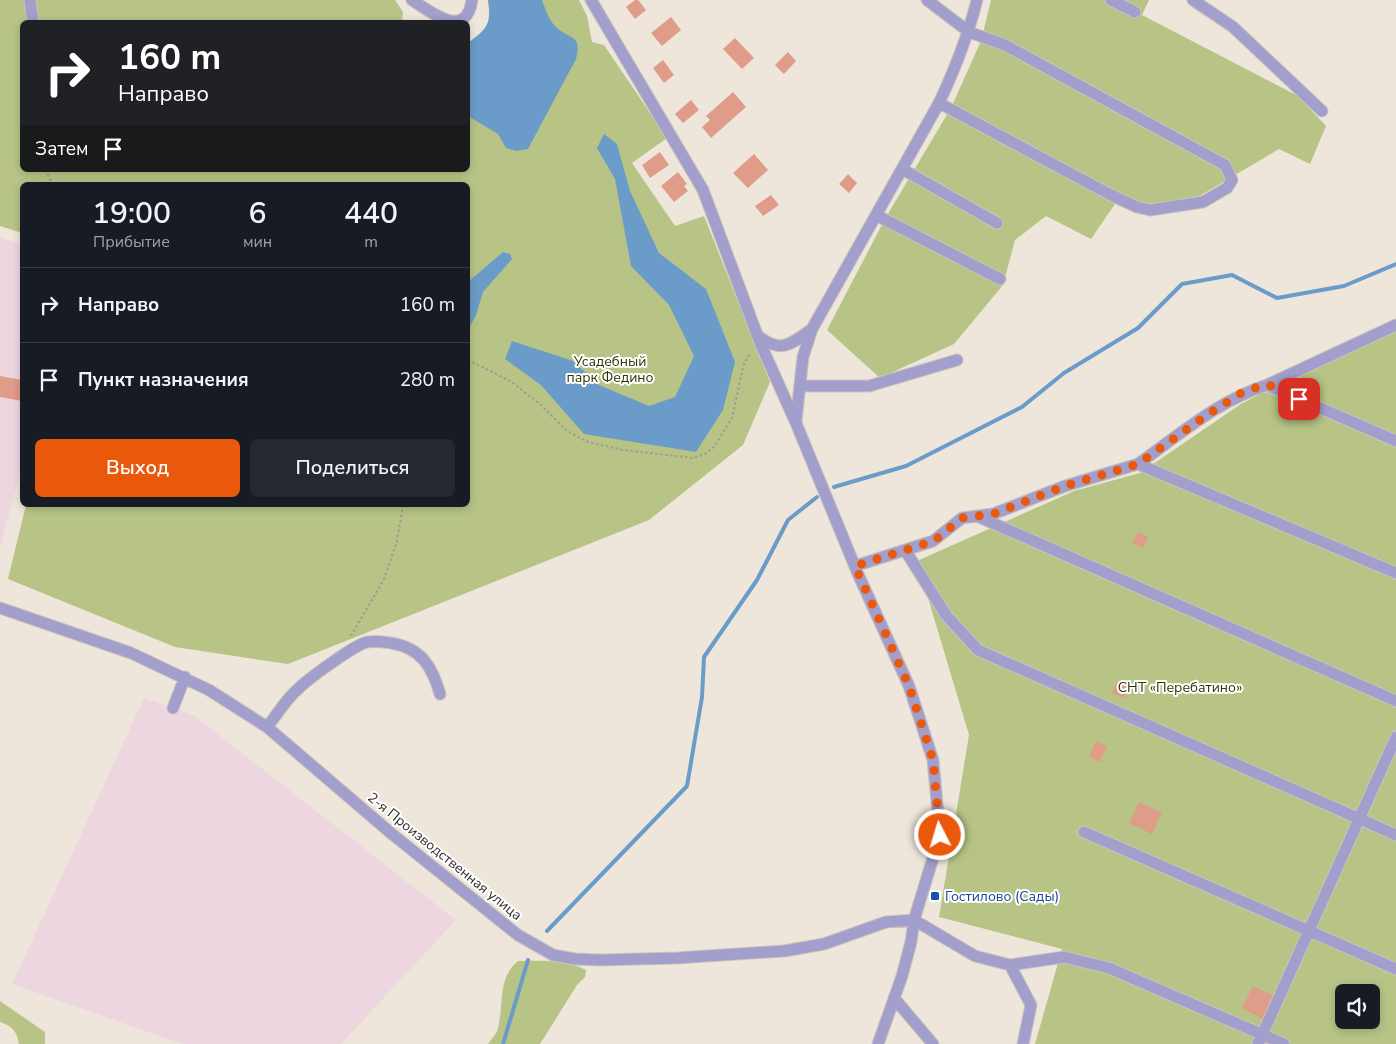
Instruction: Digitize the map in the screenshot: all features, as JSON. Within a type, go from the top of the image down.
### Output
[{"type":"street","points":[[30,0],[33,20]]},
{"type":"street","points":[[412,0],[446,20]]},
{"type":"street","points":[[462,20],[471,8],[472,0]]},
{"type":"street","points":[[592,0],[703,190],[759,340],[796,423],[855,566],[909,686],[933,760],[940,835],[914,920],[912,942],[878,1044]]},
{"type":"street","points":[[927,0],[969,32],[1005,44],[1225,165],[1232,180],[1227,188],[1203,202],[1150,210],[1137,207],[939,103]]},
{"type":"street","points":[[796,423],[803,357],[812,329],[939,103],[957,66],[969,32],[977,0]]},
{"type":"street","points":[[1111,0],[1135,12]]},
{"type":"street","points":[[1193,0],[1233,27],[1322,111]]},
{"type":"street","points":[[902,169],[997,223]]},
{"type":"street","points":[[876,215],[1000,279]]},
{"type":"street","points":[[855,566],[934,541],[962,518],[993,514],[1065,486],[1138,464],[1243,392],[1267,384],[1396,325]]},
{"type":"street","points":[[759,340],[779,346],[792,343],[812,329]]},
{"type":"street","points":[[800,386],[870,386],[957,360]]},
{"type":"street","points":[[1267,384],[1396,441]]},
{"type":"street","points":[[1138,464],[1396,573]]},
{"type":"street","points":[[978,516],[1396,702]]},
{"type":"street","points":[[905,550],[946,615],[978,650],[1396,835]]},
{"type":"street","name":"2-я Производственная улица","points":[[0,608],[131,653],[209,690],[267,727],[392,834],[518,935],[552,955],[575,960],[600,960],[784,951],[824,944],[886,922],[914,920]]},
{"type":"street","points":[[267,727],[297,689],[338,659],[364,643],[382,642],[405,646],[420,656],[434,673],[440,694]]},
{"type":"street","points":[[172,708],[185,677]]},
{"type":"street","points":[[1260,1039],[1396,737]]},
{"type":"street","points":[[1084,832],[1309,929],[1396,969]]},
{"type":"street","points":[[914,920],[975,956],[1010,965],[1064,957],[1109,968],[1260,1039],[1284,1044]]},
{"type":"street","points":[[1010,965],[1031,1006],[1023,1044]]},
{"type":"street","points":[[894,998],[933,1044]]},
{"type":"path","points":[[470,361],[512,382],[541,405],[567,431],[588,442],[623,450],[693,458],[705,454],[715,446],[732,418],[744,363],[759,340]]},
{"type":"path","points":[[338,659],[384,579],[397,541],[403,507]]},
{"type":"shaded area","points":[[0,237],[20,244],[20,472],[0,549]]},
{"type":"shaded area","points":[[144,698],[192,714],[456,920],[341,1044],[182,1044],[12,984]]},
{"type":"green space","name":"Усадебный парк Федино","points":[[0,0],[395,0],[403,12],[402,19],[405,20],[20,20],[20,172],[470,172],[470,42],[487,26],[489,15],[488,0],[579,0],[587,16],[592,42],[604,45],[667,138],[632,163],[675,226],[704,216],[770,382],[743,445],[649,520],[288,664],[175,647],[8,579],[26,507],[470,507],[470,182],[20,182],[20,232],[0,226]]},
{"type":"green space","points":[[991,0],[1149,0],[1142,15],[1298,96],[1326,126],[1310,164],[1279,149],[1181,207],[1151,214],[1117,201],[1091,239],[1046,216],[1015,240],[1003,285],[954,344],[880,378],[827,330],[886,217],[951,108],[981,41]]},
{"type":"green space","name":"СНТ «Перебатино»","points":[[1396,329],[1396,1044],[1035,1044],[1062,949],[939,917],[969,735],[917,561],[1074,491],[1140,473],[1241,404],[1294,376]]},
{"type":"green space","points":[[518,961],[553,961],[570,964],[586,970],[585,977],[577,985],[540,1044],[488,1044],[497,1031],[504,984],[511,968]]},
{"type":"green space","points":[[0,1001],[45,1032],[45,1044],[19,1044],[13,1030],[8,1025],[0,1022]]},
{"type":"water","points":[[488,0],[542,0],[547,14],[553,23],[573,38],[578,45],[576,59],[528,149],[516,151],[506,148],[498,134],[470,117],[470,42],[480,34],[487,25]]},
{"type":"water","points":[[604,134],[617,144],[630,191],[659,253],[706,289],[735,362],[723,410],[696,452],[584,434],[541,385],[505,359],[512,341],[573,361],[599,385],[649,406],[675,397],[694,356],[669,305],[631,266],[615,179],[597,148]]},
{"type":"water","points":[[503,252],[510,254],[512,259],[483,292],[476,315],[470,326],[470,280]]},
{"type":"building","points":[[635,0],[638,0],[646,10],[635,19],[626,7]]},
{"type":"building","points":[[671,17],[681,30],[662,46],[651,33]]},
{"type":"building","points":[[735,38],[754,58],[742,69],[723,49]]},
{"type":"building","points":[[788,52],[796,61],[784,74],[775,65]]},
{"type":"building","points":[[663,60],[674,75],[664,83],[653,68]]},
{"type":"building","points":[[733,92],[746,107],[711,138],[702,127],[710,120],[706,116]]},
{"type":"building","points":[[691,100],[699,110],[683,123],[675,114]]},
{"type":"building","points":[[660,152],[669,165],[650,178],[642,165]]},
{"type":"building","points":[[754,154],[768,170],[748,188],[733,173]]},
{"type":"building","points":[[678,172],[687,184],[684,186],[688,191],[674,202],[661,186]]},
{"type":"building","points":[[848,174],[857,183],[849,193],[839,184]]},
{"type":"building","points":[[771,195],[779,205],[763,216],[755,206]]},
{"type":"building","points":[[0,376],[20,380],[20,401],[0,397]]},
{"type":"building","points":[[1138,532],[1148,537],[1143,548],[1132,543]]},
{"type":"building","points":[[1117,682],[1129,687],[1124,698],[1112,693]]},
{"type":"building","points":[[1096,741],[1107,746],[1100,762],[1089,757]]},
{"type":"building","points":[[1139,802],[1162,813],[1152,834],[1129,823]]},
{"type":"building","points":[[1253,986],[1275,996],[1263,1019],[1242,1008]]},
{"type":"waterway","points":[[834,487],[906,466],[1022,407],[1064,373],[1138,328],[1182,284],[1232,275],[1277,298],[1344,286],[1396,264]]},
{"type":"waterway","points":[[547,931],[687,786],[702,697],[704,657],[757,580],[788,520],[817,497]]},
{"type":"waterway","points":[[503,1044],[528,960]]},
{"type":"place","name":"Гостилово (Сады)","points":[[935,896]]},
{"type":"route","points":[[940,835],[933,760],[909,686],[855,566],[934,541],[946,529],[962,518],[993,514],[1065,486],[1138,464],[1243,392],[1267,384],[1299,399]]}]
